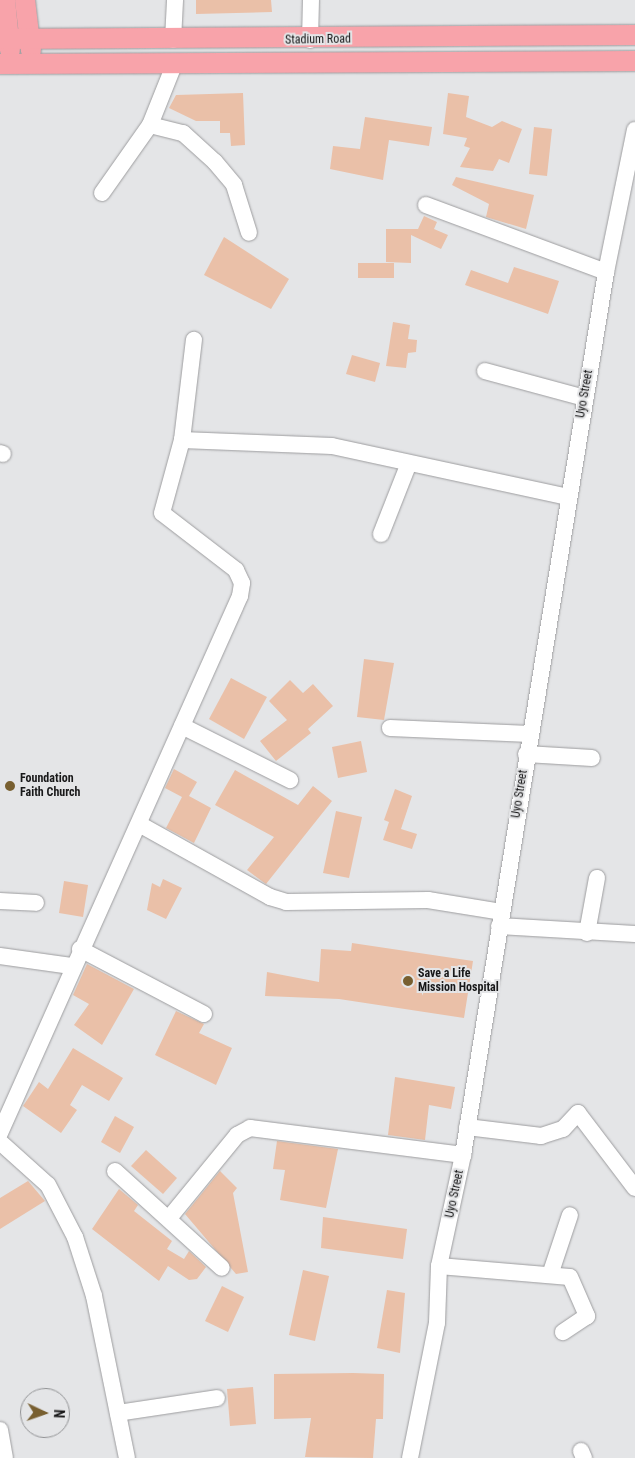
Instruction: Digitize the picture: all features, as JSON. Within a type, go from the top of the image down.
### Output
[{"type":"main road","points":[[5,0],[5,64]]},
{"type":"main road","points":[[24,0],[31,39],[32,63]]},
{"type":"main road","name":"Stadium Road","points":[[5,39],[310,40],[635,35]]},
{"type":"main road","name":"Stadium Road","points":[[5,64],[174,65],[635,61]]},
{"type":"street","points":[[173,40],[175,0]]},
{"type":"street","points":[[310,40],[311,0]]},
{"type":"street","points":[[102,193],[150,125],[174,65]]},
{"type":"street","points":[[150,125],[183,132],[215,162],[234,185],[249,233]]},
{"type":"street","name":"Uyo Street","points":[[410,1458],[437,1323],[439,1266],[463,1155],[526,754],[606,272],[635,130]]},
{"type":"street","points":[[426,205],[606,272]]},
{"type":"street","points":[[0,1133],[71,966],[139,824],[240,596],[242,583],[236,570],[162,513],[182,440],[194,340]]},
{"type":"street","points":[[486,371],[585,398]]},
{"type":"street","points":[[182,440],[332,446],[568,497]]},
{"type":"street","points":[[381,534],[409,463]]},
{"type":"street","points":[[182,726],[290,780]]},
{"type":"street","points":[[390,728],[530,734]]},
{"type":"street","points":[[526,754],[592,758]]},
{"type":"street","points":[[139,824],[286,902],[428,900],[500,919],[587,933],[635,934]]},
{"type":"street","points":[[587,933],[597,878]]},
{"type":"street","points":[[0,901],[36,903]]},
{"type":"street","points":[[80,949],[204,1014]]},
{"type":"street","points":[[0,956],[71,966]]},
{"type":"street","points":[[467,1127],[541,1136],[563,1129],[578,1113],[635,1188]]},
{"type":"street","points":[[170,1217],[237,1135],[250,1128],[463,1155]]},
{"type":"street","points":[[0,1142],[48,1185],[62,1207],[94,1296],[127,1458]]},
{"type":"street","points":[[115,1171],[170,1217],[222,1268]]},
{"type":"street","points":[[550,1275],[570,1215]]},
{"type":"street","points":[[439,1266],[570,1277],[586,1308],[586,1316],[563,1332]]},
{"type":"street","points":[[118,1413],[217,1398]]},
{"type":"street","points":[[0,1430],[5,1458]]},
{"type":"building","points":[[196,0],[271,0],[272,12],[196,14]]},
{"type":"building","points":[[243,93],[245,145],[231,146],[230,133],[220,133],[220,121],[196,121],[169,108],[176,95]]},
{"type":"building","points":[[448,93],[469,96],[466,117],[492,127],[502,121],[522,129],[509,163],[499,159],[493,171],[460,167],[470,148],[464,146],[467,138],[443,134]]},
{"type":"building","points":[[365,117],[432,127],[429,146],[389,140],[383,180],[330,169],[333,146],[360,149]]},
{"type":"building","points":[[534,127],[552,129],[547,176],[529,174]]},
{"type":"building","points":[[456,177],[534,195],[526,229],[486,217],[489,204],[452,185]]},
{"type":"building","points":[[424,216],[437,222],[434,229],[448,235],[441,249],[411,235],[411,263],[386,262],[386,229],[418,229]]},
{"type":"building","points":[[224,237],[289,279],[271,309],[204,275]]},
{"type":"building","points":[[358,263],[394,263],[394,278],[358,278]]},
{"type":"building","points":[[514,267],[559,281],[548,314],[465,285],[471,270],[508,283]]},
{"type":"building","points":[[393,322],[410,325],[408,339],[417,340],[416,352],[408,353],[406,368],[386,366]]},
{"type":"building","points":[[352,355],[380,363],[375,382],[346,374]]},
{"type":"building","points":[[364,659],[394,663],[384,720],[357,717]]},
{"type":"building","points":[[231,678],[267,697],[244,739],[209,719]]},
{"type":"building","points":[[290,680],[303,693],[313,684],[333,706],[308,729],[311,733],[276,761],[260,741],[287,720],[269,701]]},
{"type":"building","points":[[361,741],[367,772],[338,778],[332,747]]},
{"type":"building","points":[[174,769],[197,782],[189,796],[211,808],[194,843],[166,828],[182,797],[165,788]]},
{"type":"building","points":[[235,770],[298,805],[313,786],[332,801],[266,884],[247,870],[274,837],[215,805]]},
{"type":"building","points":[[395,789],[412,796],[401,829],[417,834],[412,849],[383,840],[389,822],[384,820]]},
{"type":"building","points":[[336,811],[362,817],[349,878],[323,873]]},
{"type":"building","points":[[163,879],[182,888],[166,919],[147,910],[152,883],[160,887]]},
{"type":"building","points":[[64,881],[88,885],[83,917],[59,913]]},
{"type":"building","name":"Save a Life Mission Hospital","points":[[352,943],[473,961],[464,1018],[339,999],[265,996],[267,972],[319,982],[321,949],[351,951]]},
{"type":"building","points":[[87,964],[134,989],[102,1045],[74,1025],[89,1004],[73,995]]},
{"type":"building","points":[[176,1011],[204,1024],[199,1033],[232,1048],[216,1085],[155,1055]]},
{"type":"building","points":[[73,1048],[123,1078],[109,1101],[82,1085],[70,1105],[77,1110],[61,1133],[23,1106],[39,1082],[48,1089]]},
{"type":"building","points":[[395,1077],[455,1087],[451,1109],[429,1105],[425,1140],[388,1135]]},
{"type":"building","points":[[115,1116],[134,1127],[120,1153],[101,1142]]},
{"type":"building","points":[[277,1141],[338,1149],[326,1208],[280,1200],[285,1170],[273,1169]]},
{"type":"building","points":[[146,1150],[177,1178],[163,1194],[131,1166]]},
{"type":"building","points":[[220,1171],[237,1188],[233,1193],[248,1272],[236,1274],[185,1214]]},
{"type":"building","points":[[28,1181],[45,1201],[0,1229],[0,1198]]},
{"type":"building","points":[[119,1189],[138,1205],[134,1211],[172,1241],[167,1249],[184,1259],[189,1251],[206,1267],[197,1279],[189,1280],[168,1266],[159,1281],[92,1229]]},
{"type":"building","points":[[323,1217],[407,1229],[403,1259],[321,1248]]},
{"type":"building","points":[[303,1270],[329,1276],[315,1341],[289,1335]]},
{"type":"building","points":[[222,1286],[244,1297],[228,1332],[205,1321]]},
{"type":"building","points":[[387,1290],[405,1293],[400,1353],[377,1348]]},
{"type":"building","points":[[274,1374],[384,1374],[383,1419],[376,1419],[373,1458],[305,1457],[311,1418],[274,1419]]},
{"type":"building","points":[[253,1387],[256,1424],[230,1426],[227,1389]]},
{"type":"place","name":"Foundation Faith Church","points":[[10,786]]},
{"type":"place","name":"Save a Life Mission Hospital","points":[[408,981]]}]
